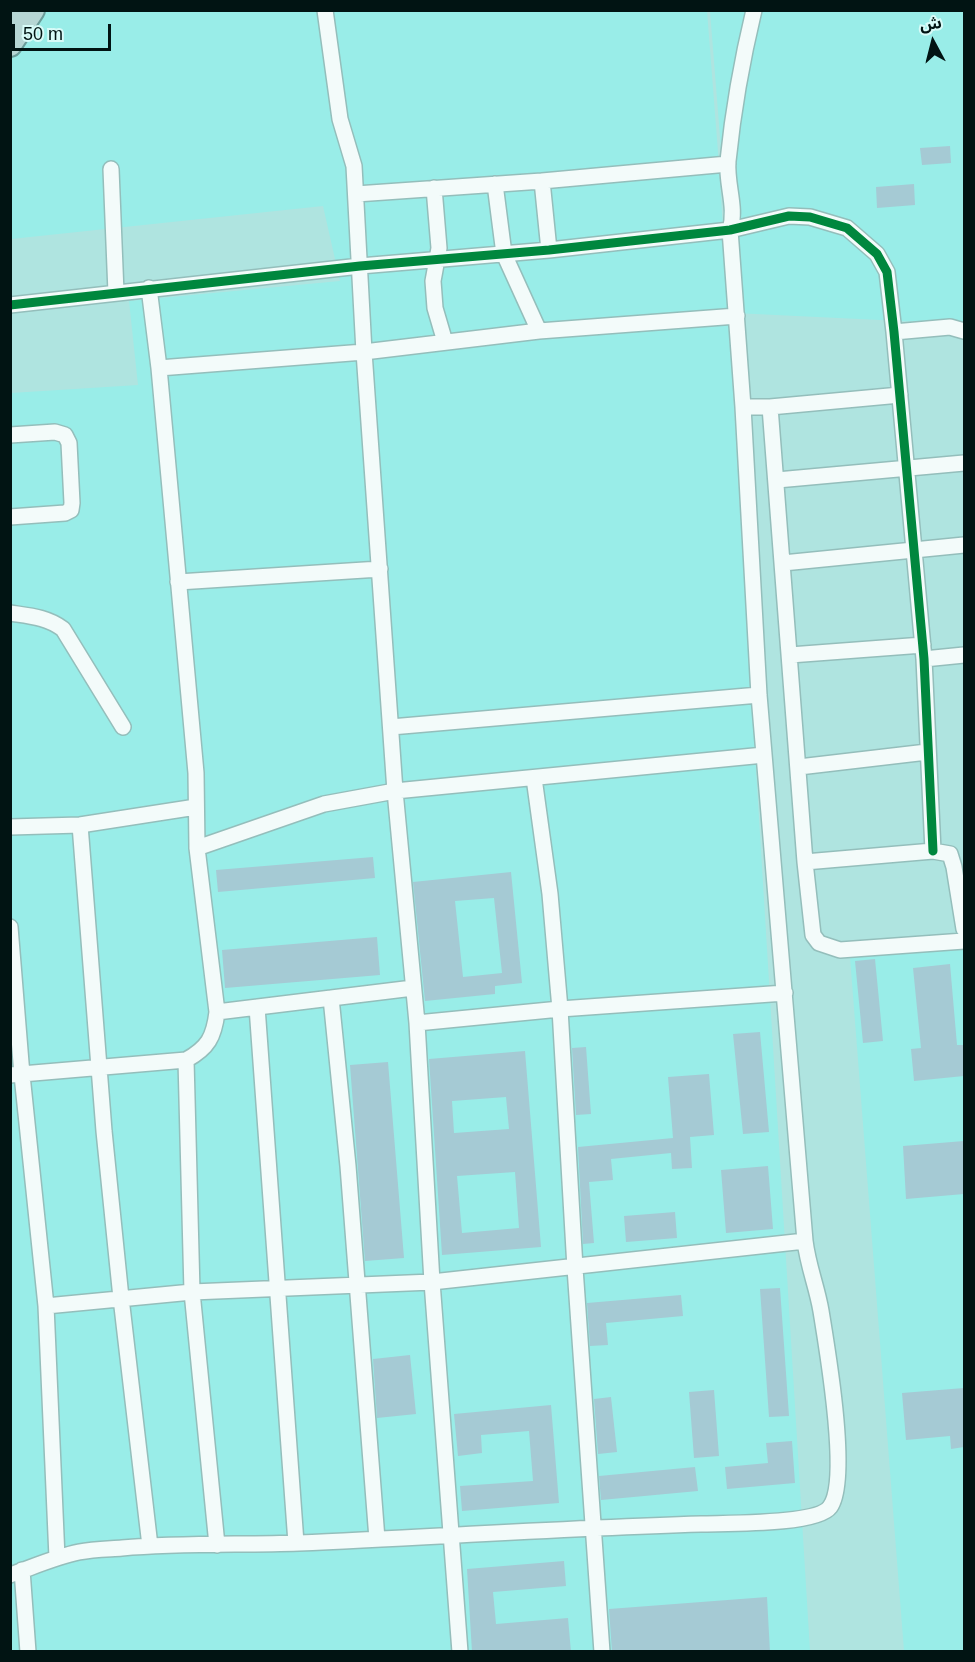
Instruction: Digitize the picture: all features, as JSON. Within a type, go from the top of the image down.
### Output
[{"type":"highway","points":[[10,45],[33,10]]},
{"type":"street","points":[[326,10],[340,120],[354,166],[364,352],[395,791],[417,1023],[432,1282],[460,1652]]},
{"type":"street","points":[[28,1652],[16,1573],[80,1552],[150,1546],[296,1543],[593,1527],[767,1521],[813,1518],[824,1514],[832,1505],[837,1485],[836,1419],[820,1308],[808,1266],[805,1241],[759,695],[743,407],[730,230],[733,211],[728,164],[739,76],[754,10]]},
{"type":"street","points":[[356,194],[542,181],[728,164]]},
{"type":"street","points":[[111,170],[116,293]]},
{"type":"street","points":[[542,181],[549,250]]},
{"type":"street","points":[[495,184],[504,254],[539,331]]},
{"type":"street","points":[[434,188],[439,248],[433,281],[435,308],[445,342]]},
{"type":"street","points":[[10,305],[360,266],[549,250],[730,230],[789,216],[810,216],[847,228],[877,254],[887,272],[924,652],[933,851]]},
{"type":"street","points":[[16,1075],[186,1060],[202,1051],[215,1027],[217,1012],[197,848],[196,772],[159,368],[149,288]]},
{"type":"street","points":[[159,368],[364,352],[539,331],[737,316]]},
{"type":"street","points":[[894,332],[950,327],[964,332]]},
{"type":"street","points":[[743,407],[770,407],[900,395]]},
{"type":"street","points":[[770,407],[805,862],[813,935],[819,944],[840,950],[964,940]]},
{"type":"street","points":[[10,435],[56,432],[65,435],[69,443],[72,503],[71,510],[64,513],[10,517]]},
{"type":"street","points":[[777,480],[964,463]]},
{"type":"street","points":[[783,562],[964,545]]},
{"type":"street","points":[[178,582],[380,569]]},
{"type":"street","points":[[10,613],[53,621],[63,629],[123,727]]},
{"type":"street","points":[[790,656],[924,652],[964,655]]},
{"type":"street","points":[[391,727],[759,695]]},
{"type":"street","points":[[799,767],[927,752]]},
{"type":"street","points":[[197,848],[324,804],[395,791],[764,755]]},
{"type":"street","points":[[534,778],[550,894],[560,1009],[575,1268],[602,1652]]},
{"type":"street","points":[[10,827],[80,825],[195,807]]},
{"type":"street","points":[[80,825],[99,1068],[121,1298],[150,1546]]},
{"type":"street","points":[[805,862],[933,851],[950,854],[964,929]]},
{"type":"street","points":[[10,927],[16,1075],[46,1306],[57,1558]]},
{"type":"street","points":[[217,1012],[413,988]]},
{"type":"street","points":[[417,1023],[560,1009],[785,993]]},
{"type":"street","points":[[331,998],[348,1166],[377,1539]]},
{"type":"street","points":[[257,1007],[296,1543]]},
{"type":"street","points":[[186,1060],[192,1292],[217,1545]]},
{"type":"street","points":[[46,1306],[192,1292],[432,1282],[805,1241]]},
{"type":"shaded area","points":[[11,11],[707,11],[719,165],[810,1651],[11,1652],[11,393],[138,385],[129,301],[340,281],[323,206],[11,239]]},
{"type":"shaded area","points":[[710,11],[964,11],[964,324],[734,313]]},
{"type":"shaded area","points":[[964,948],[964,1651],[904,1651],[850,957]]},
{"type":"building","points":[[950,146],[951,163],[922,165],[920,148]]},
{"type":"building","points":[[914,184],[915,205],[877,208],[876,187]]},
{"type":"building","points":[[373,857],[375,878],[218,892],[216,870]]},
{"type":"building","points":[[511,872],[522,983],[495,986],[495,994],[425,1001],[413,882]],"holes":[[[494,898],[502,973],[463,977],[455,901]]]},
{"type":"building","points":[[377,937],[380,975],[225,988],[222,950]]},
{"type":"building","points":[[875,959],[883,1041],[863,1043],[855,961]]},
{"type":"building","points":[[950,964],[957,1045],[964,1045],[964,1076],[914,1081],[911,1049],[921,1048],[913,968]]},
{"type":"building","points":[[760,1032],[769,1132],[743,1134],[733,1034]]},
{"type":"building","points":[[586,1047],[591,1114],[576,1115],[572,1048]]},
{"type":"building","points":[[525,1051],[541,1247],[442,1255],[429,1059]],"holes":[[[506,1097],[509,1129],[454,1133],[452,1101]],[[515,1172],[519,1228],[462,1233],[457,1176]]]},
{"type":"building","points":[[388,1062],[404,1258],[365,1261],[350,1065]]},
{"type":"building","points":[[709,1074],[714,1135],[690,1137],[692,1168],[672,1169],[671,1153],[611,1159],[613,1180],[589,1182],[594,1243],[583,1244],[578,1147],[673,1138],[668,1077]]},
{"type":"building","points":[[964,1141],[964,1194],[906,1199],[903,1146]]},
{"type":"building","points":[[768,1166],[773,1229],[726,1233],[721,1170]]},
{"type":"building","points":[[675,1212],[677,1238],[626,1242],[624,1216]]},
{"type":"building","points":[[780,1288],[789,1416],[769,1417],[760,1289]]},
{"type":"building","points":[[681,1295],[683,1316],[606,1323],[608,1345],[590,1346],[587,1303]]},
{"type":"building","points":[[410,1355],[416,1414],[377,1418],[373,1359]]},
{"type":"building","points":[[964,1388],[964,1447],[951,1449],[950,1436],[906,1440],[902,1393]]},
{"type":"building","points":[[714,1390],[719,1456],[694,1458],[689,1392]]},
{"type":"building","points":[[611,1397],[617,1452],[598,1454],[594,1399]]},
{"type":"building","points":[[551,1405],[559,1503],[462,1511],[460,1486],[533,1481],[529,1431],[481,1435],[482,1453],[458,1456],[454,1414]]},
{"type":"building","points":[[792,1441],[795,1483],[727,1489],[725,1467],[768,1463],[766,1443]]},
{"type":"building","points":[[695,1467],[698,1491],[601,1500],[599,1476]]},
{"type":"building","points":[[564,1561],[566,1586],[493,1592],[496,1624],[568,1618],[571,1652],[472,1652],[467,1569]]},
{"type":"building","points":[[767,1597],[770,1652],[612,1652],[609,1609]]},
{"type":"cycle path","points":[[10,305],[360,266],[549,250],[730,230],[789,216],[810,217],[847,228],[877,254],[887,272],[924,659],[933,851]]}]
